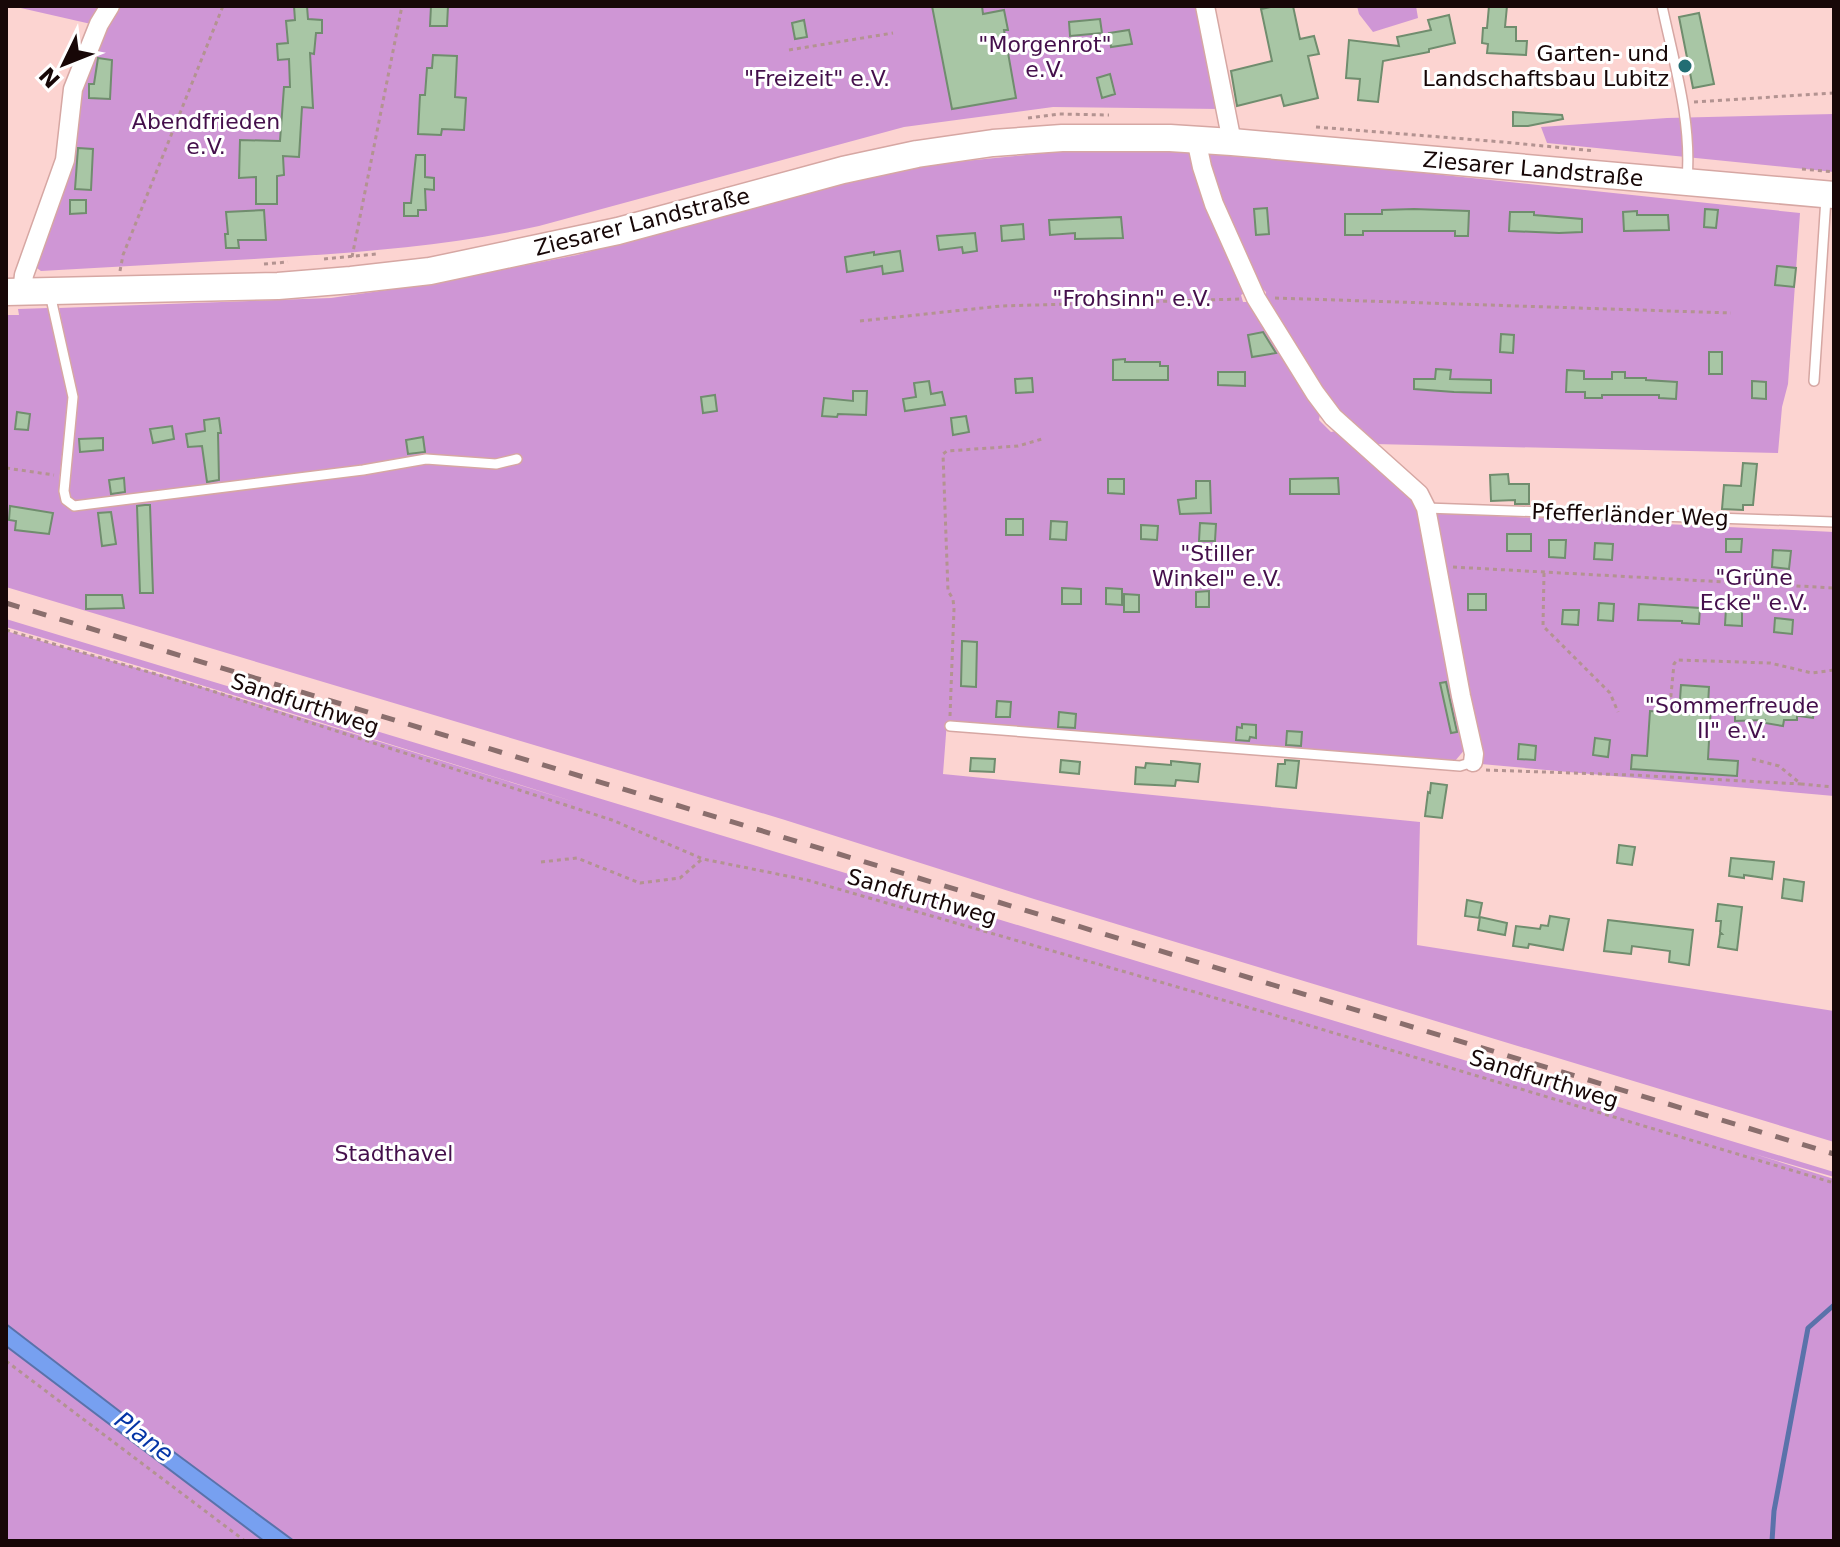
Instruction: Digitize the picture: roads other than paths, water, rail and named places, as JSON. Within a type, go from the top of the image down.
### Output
[{"type":"main road","name":"Ziesarer Landstraße","points":[[14,292],[278,286],[351,268],[430,271],[570,242],[843,170],[917,154],[993,143],[1062,138],[1196,139],[1687,183],[1831,187]]},
{"type":"street","points":[[14,292],[24,275],[65,160],[73,89],[99,24],[110,6]]},
{"type":"street","points":[[1205,6],[1232,142]]},
{"type":"street","points":[[1196,139],[1214,204],[1256,298],[1315,393],[1333,417],[1419,494],[1426,508],[1476,766]]},
{"type":"lane","points":[[1662,6],[1686,118],[1687,183]]},
{"type":"lane","points":[[1814,381],[1831,187]]},
{"type":"lane","points":[[49,291],[73,397],[64,491],[66,500],[74,506],[363,470],[426,459],[496,464],[517,459]]},
{"type":"lane","name":"Pfefferländer Weg","points":[[1426,508],[1834,522]]},
{"type":"lane","points":[[950,726],[1476,766]]},
{"type":"water","name":"Plane","points":[[6,1324],[294,1541],[264,1541],[6,1346]]},
{"type":"waterway","points":[[1772,1541],[1774,1511],[1808,1328],[1834,1305]]},
{"type":"railway","points":[[6,603],[1834,1154]]},
{"type":"place","name":"Garten- und Landschaftsbau Lubitz","points":[[1685,66]]},
{"type":"park label","name":"\"Morgenrot\" e.V.","points":[[1045,56]]},
{"type":"park label","name":"\"Freizeit\" e.V.","points":[[817,78]]},
{"type":"park label","name":"Abendfrieden e.V.","points":[[206,134]]},
{"type":"park label","name":"\"Frohsinn\" e.V.","points":[[1132,298]]},
{"type":"park label","name":"\"Stiller Winkel\" e.V.","points":[[1217,566]]},
{"type":"park label","name":"\"Grüne Ecke\" e.V.","points":[[1754,590]]},
{"type":"park label","name":"\"Sommerfreude II\" e.V.","points":[[1732,718]]},
{"type":"park label","name":"Stadthavel","points":[[394,1153]]}]
